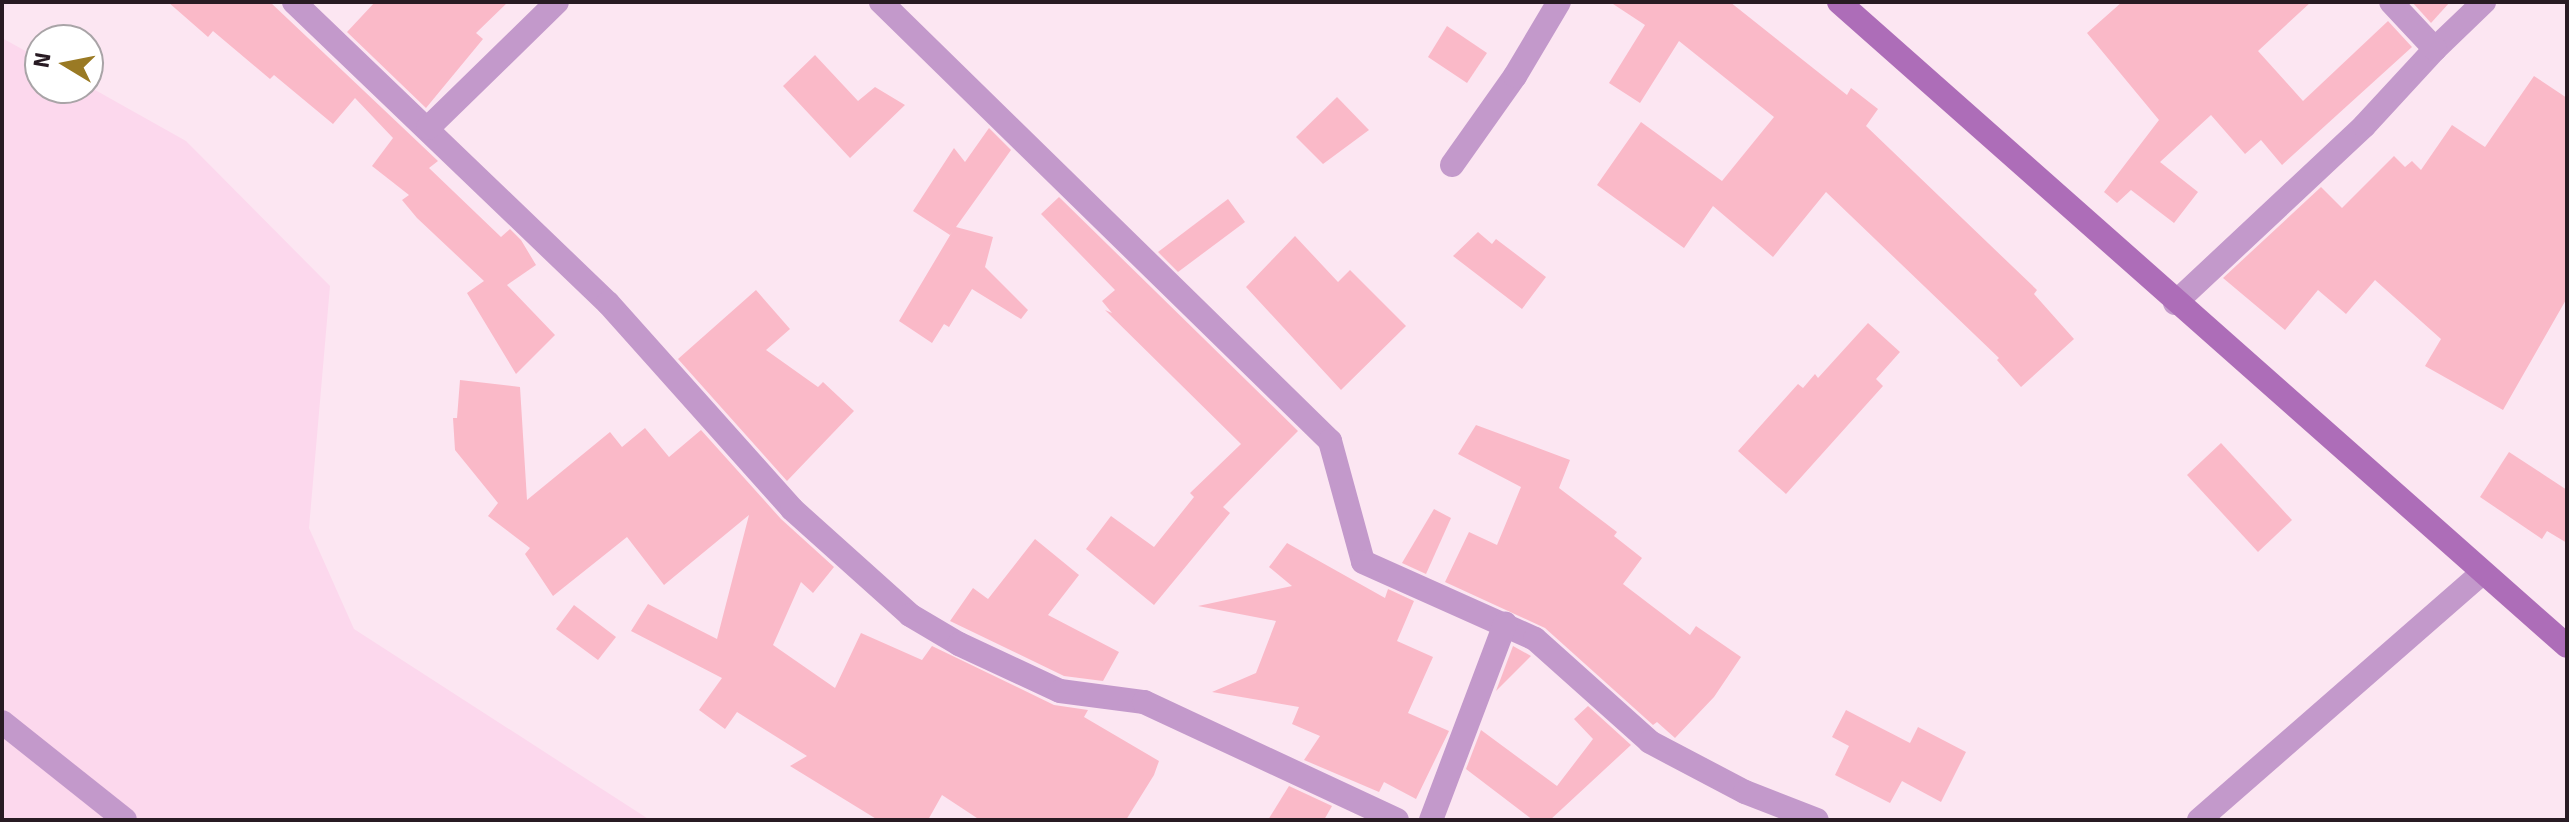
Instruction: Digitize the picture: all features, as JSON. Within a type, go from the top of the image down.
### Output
[{"type":"main road","points":[[1839,2],[2175,303],[2567,646]]},
{"type":"street","points":[[294,2],[608,303],[792,509],[910,615],[959,644],[1060,691],[1144,702],[1397,820]]},
{"type":"street","points":[[428,128],[557,2]]},
{"type":"street","points":[[881,2],[1330,441],[1363,562],[1535,639],[1650,742],[1745,792],[1817,820]]},
{"type":"street","points":[[1452,165],[1515,76],[1559,2]]},
{"type":"street","points":[[2391,2],[2435,49]]},
{"type":"street","points":[[2175,303],[2364,126],[2435,49],[2484,2]]},
{"type":"street","points":[[2199,820],[2482,573]]},
{"type":"street","points":[[1431,820],[1505,624]]},
{"type":"street","points":[[2,722],[125,820]]},
{"type":"shaded area","points":[[2,38],[24,50],[24,104],[104,104],[104,95],[186,141],[330,286],[309,528],[354,629],[650,820],[2,820]]},
{"type":"building","points":[[168,2],[270,2],[438,161],[429,168],[501,237],[510,229],[521,240],[536,265],[507,285],[555,335],[516,374],[467,293],[484,281],[417,218],[402,200],[409,195],[372,166],[393,138],[355,98],[333,124],[274,75],[270,79],[213,31],[208,37]]},
{"type":"building","points":[[375,2],[508,2],[476,33],[483,39],[426,108],[347,32]]},
{"type":"building","points":[[1610,2],[1730,2],[1847,95],[1851,88],[1878,109],[1866,126],[2037,290],[2034,294],[2074,339],[2021,387],[1997,360],[1999,358],[1826,192],[1773,257],[1713,206],[1684,248],[1597,185],[1641,122],[1722,181],[1774,117],[1679,41],[1640,103],[1609,83],[1645,25]]},
{"type":"building","points":[[2122,2],[2311,2],[2258,51],[2303,101],[2388,21],[2412,47],[2282,165],[2261,140],[2245,154],[2211,115],[2160,162],[2198,192],[2174,223],[2131,190],[2117,203],[2104,192],[2159,120],[2087,33]]},
{"type":"building","points":[[2412,2],[2450,2],[2431,23]]},
{"type":"building","points":[[1447,26],[1487,53],[1467,83],[1428,57]]},
{"type":"building","points":[[815,55],[858,101],[875,87],[905,105],[850,158],[783,86]]},
{"type":"building","points":[[2534,76],[2567,98],[2567,298],[2503,410],[2425,366],[2441,339],[2375,280],[2346,314],[2318,290],[2285,330],[2223,278],[2321,187],[2342,208],[2394,156],[2405,167],[2412,161],[2421,170],[2452,125],[2485,147]]},
{"type":"building","points":[[1337,97],[1369,130],[1323,164],[1296,137]]},
{"type":"building","points":[[989,128],[1011,150],[956,227],[993,237],[985,267],[1028,310],[1021,319],[972,289],[949,327],[944,324],[932,343],[899,321],[952,232],[950,235],[913,211],[954,148],[965,162]]},
{"type":"building","points":[[1059,197],[1298,431],[1223,507],[1230,513],[1154,605],[1086,549],[1111,516],[1154,547],[1194,497],[1190,493],[1241,444],[1105,310],[1112,313],[1102,301],[1115,290],[1041,214]]},
{"type":"building","points":[[1228,199],[1245,222],[1178,272],[1158,252]]},
{"type":"building","points":[[1478,232],[1492,244],[1496,239],[1546,277],[1522,309],[1453,256]]},
{"type":"building","points":[[1295,236],[1338,282],[1350,270],[1406,326],[1341,390],[1246,287]]},
{"type":"building","points":[[756,290],[790,329],[766,350],[818,387],[823,382],[854,411],[787,481],[678,359]]},
{"type":"building","points":[[1868,323],[1900,352],[1876,379],[1883,386],[1786,494],[1738,451],[1798,384],[1803,388],[1815,374],[1818,378]]},
{"type":"building","points":[[460,380],[520,387],[527,500],[610,432],[622,447],[645,428],[669,457],[701,430],[781,519],[834,567],[813,593],[801,582],[773,645],[835,688],[861,633],[922,660],[932,646],[1054,705],[1088,710],[1084,717],[1159,761],[1154,775],[1126,820],[980,820],[942,795],[928,820],[878,820],[790,766],[807,756],[737,712],[725,729],[699,710],[722,678],[631,631],[648,604],[717,639],[749,515],[664,585],[627,537],[553,596],[525,554],[530,548],[488,516],[498,503],[455,450],[453,418],[457,418]]},
{"type":"building","points":[[1476,425],[1570,460],[1559,488],[1617,532],[1614,536],[1642,558],[1623,584],[1690,635],[1696,626],[1741,657],[1714,697],[1675,738],[1657,722],[1653,725],[1545,628],[1445,582],[1469,532],[1497,545],[1521,487],[1458,454]]},
{"type":"building","points":[[2221,443],[2292,520],[2258,552],[2187,475]]},
{"type":"building","points":[[2509,452],[2567,490],[2567,543],[2547,531],[2542,539],[2480,497]]},
{"type":"building","points":[[1434,509],[1451,518],[1426,574],[1402,563]]},
{"type":"building","points":[[1035,539],[1079,575],[1048,615],[1119,652],[1103,681],[1064,676],[950,621],[973,588],[988,599]]},
{"type":"building","points":[[1287,543],[1385,598],[1388,589],[1414,601],[1397,641],[1433,657],[1408,713],[1449,731],[1416,799],[1384,782],[1379,792],[1304,760],[1320,736],[1292,724],[1299,707],[1212,692],[1256,673],[1276,621],[1198,606],[1292,586],[1269,567]]},
{"type":"building","points":[[574,605],[616,637],[598,660],[556,629]]},
{"type":"building","points":[[1513,646],[1531,656],[1496,691]]},
{"type":"building","points":[[1588,706],[1631,745],[1550,820],[1533,820],[1466,769],[1481,730],[1557,786],[1593,739],[1574,719]]},
{"type":"building","points":[[1846,710],[1910,743],[1918,727],[1966,752],[1941,802],[1902,781],[1890,803],[1835,775],[1849,746],[1832,737]]},
{"type":"building","points":[[1289,786],[1332,806],[1324,820],[1268,820]]}]
